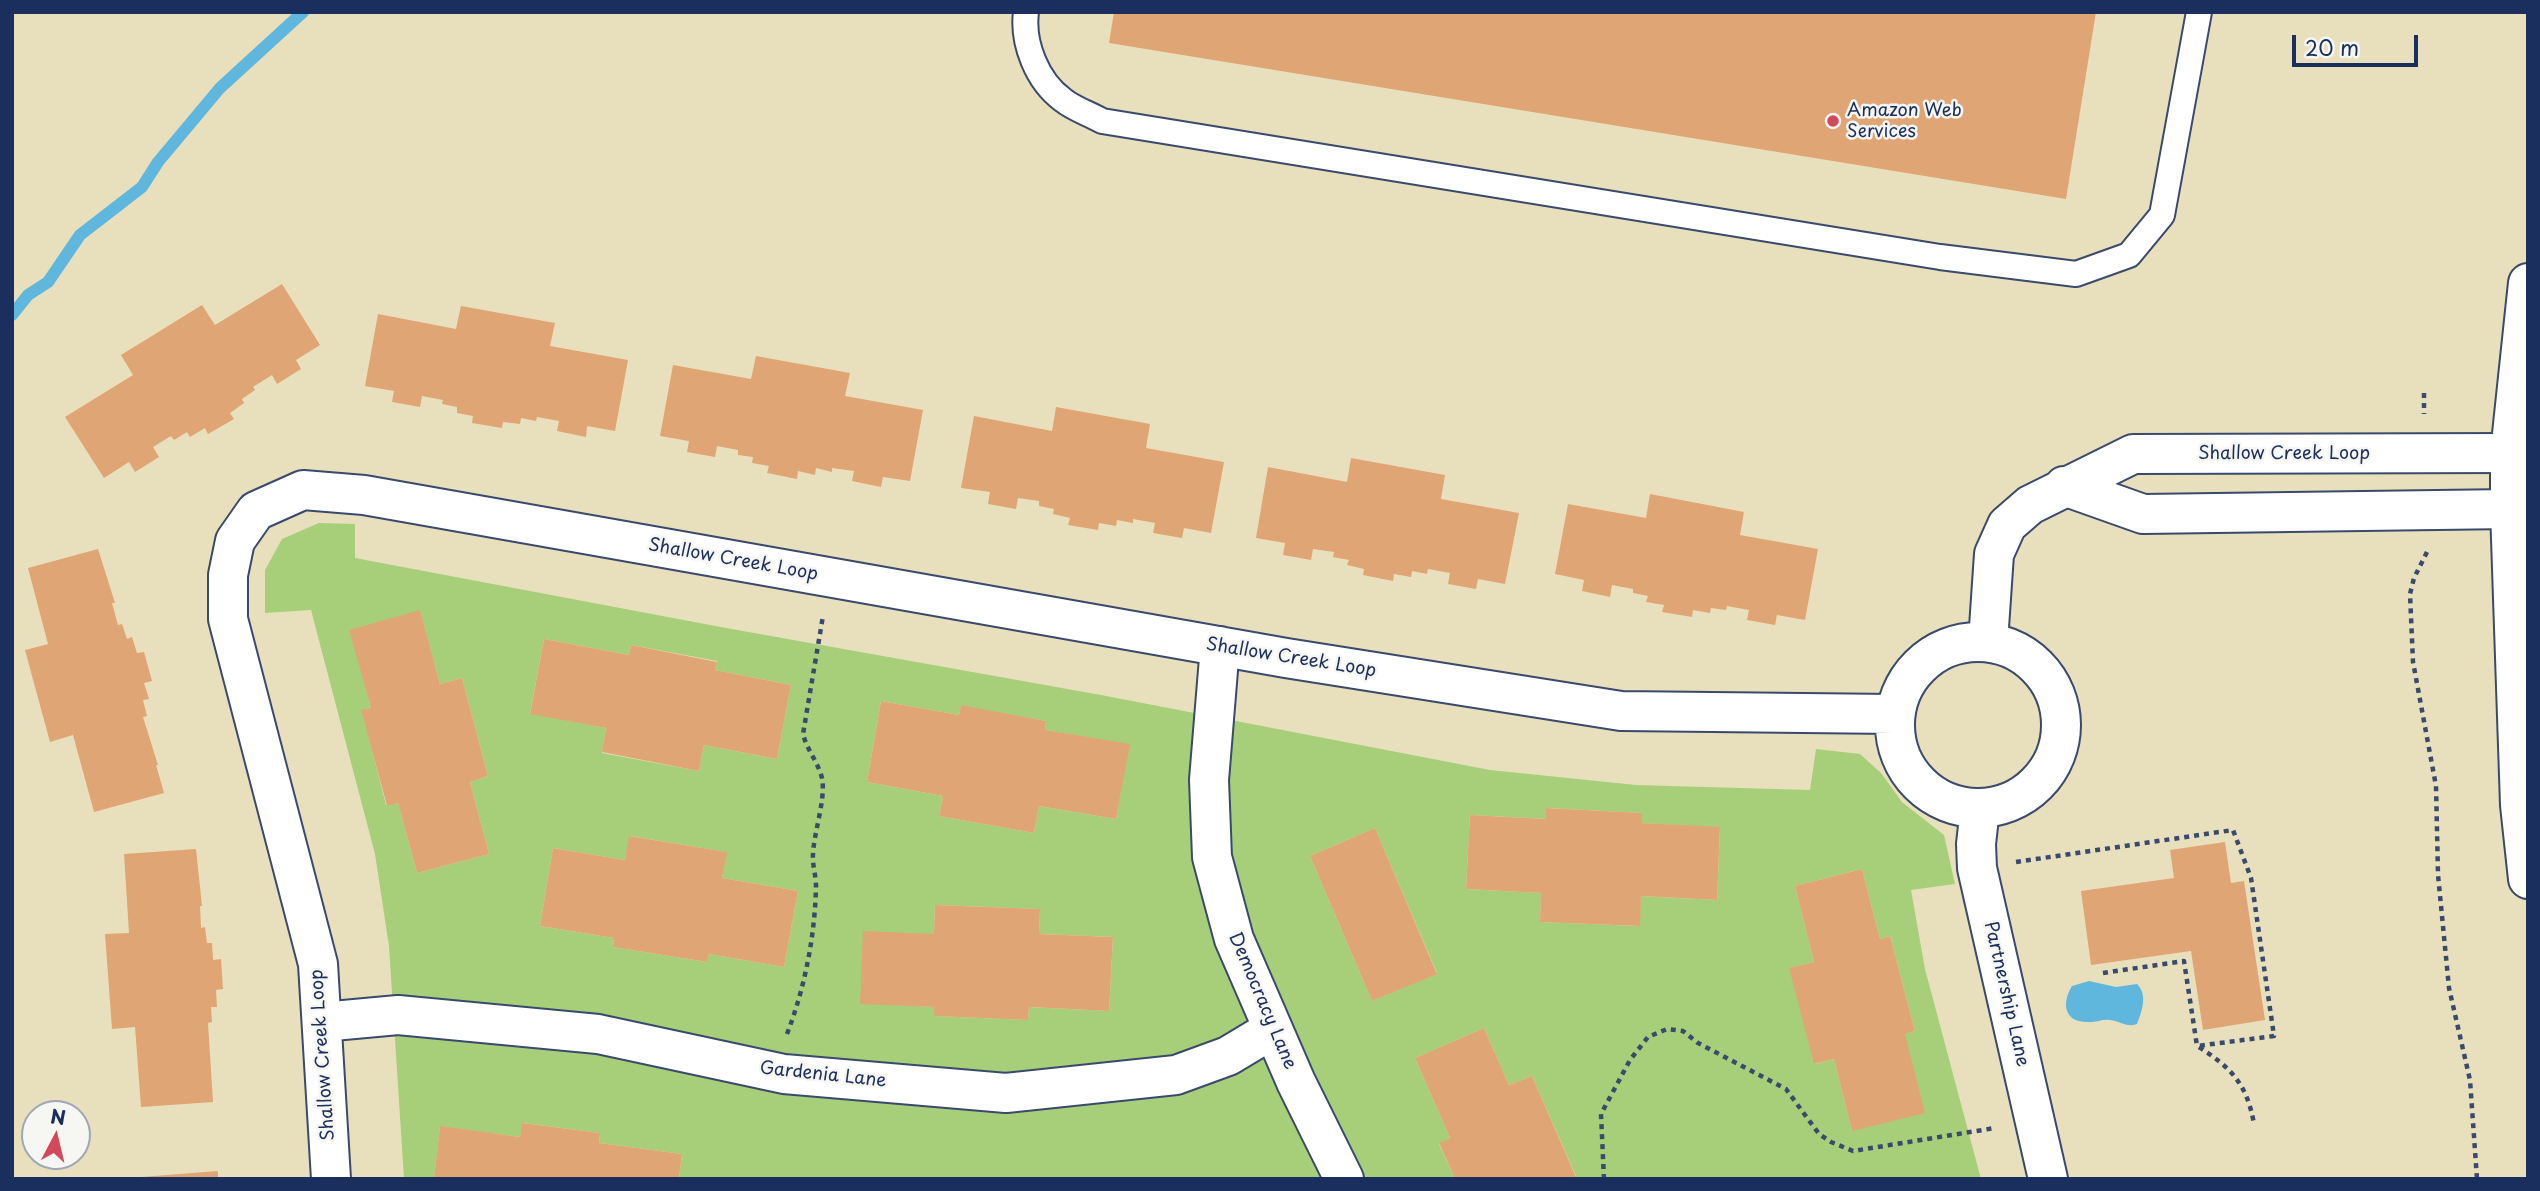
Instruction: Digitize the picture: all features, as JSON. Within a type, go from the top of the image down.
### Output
[{"type":"street","points":[[2528,283],[2511,453],[2510,509],[2520,805],[2528,879]]},
{"type":"street","name":"Shallow Creek Loop","points":[[1988,642],[1994,554],[2007,525],[2030,505],[2133,454],[2511,453]]},
{"type":"street","points":[[2064,486],[2143,514],[2510,509]]},
{"type":"street","name":"Shallow Creek Loop","points":[[331,1179],[318,964],[228,619],[228,575],[235,541],[256,511],[303,490],[364,495],[1220,646],[1621,711],[1894,714]]},
{"type":"street","points":[[1988,642],[2013,649],[2036,664],[2052,685],[2061,709],[2062,735],[2054,761],[2040,782],[2019,798],[1994,807],[1968,808],[1942,801],[1921,786],[1905,765],[1896,741],[1894,714],[1902,689],[1917,668],[1937,652],[1962,643],[1988,642]]},
{"type":"street","name":"Democracy Lane","points":[[1220,646],[1209,780],[1212,857],[1234,939],[1296,1082],[1344,1179]]},
{"type":"street","name":"Partnership Lane","points":[[1980,807],[1976,844],[1977,868],[2048,1179]]},
{"type":"street","name":"Gardenia Lane","points":[[322,1022],[398,1015],[598,1034],[773,1072],[1006,1093],[1176,1075],[1228,1056],[1273,1029]]},
{"type":"lane","points":[[1026,12],[1025,24],[1035,68],[1062,100],[1102,121],[1926,255],[2076,274],[2129,255],[2162,215],[2199,12]]},
{"type":"path","points":[[2428,551],[2414,578],[2410,594],[2413,662],[2436,786],[2438,875],[2449,988],[2470,1080],[2477,1179]]},
{"type":"path","points":[[773,1072],[799,1002],[814,923],[816,882],[812,857],[822,782],[803,734],[830,577]]},
{"type":"path","points":[[1977,868],[2232,830],[2251,878],[2274,1036],[2197,1046]]},
{"type":"path","points":[[2103,972],[2183,961],[2197,1046],[2218,1059],[2234,1076],[2250,1098],[2254,1124]]},
{"type":"path","points":[[1604,1179],[1601,1114],[1630,1060],[1648,1037],[1667,1029],[1683,1031],[1698,1043],[1786,1089],[1819,1134],[1853,1151],[2034,1121]]},
{"type":"green space","points":[[319,523],[355,524],[355,558],[1101,695],[1490,770],[1636,785],[1810,790],[1816,749],[1860,754],[1881,773],[1902,802],[1944,835],[1955,884],[1911,890],[1925,969],[1981,1179],[1572,1179],[1576,1176],[1532,1076],[1509,1085],[1484,1028],[1415,1058],[1450,1138],[1439,1144],[1455,1179],[679,1179],[682,1154],[599,1143],[600,1133],[523,1123],[520,1137],[440,1127],[434,1179],[404,1179],[389,946],[375,854],[311,610],[265,613],[265,570],[282,539]],"holes":[[[420,611],[440,684],[462,678],[488,776],[470,782],[489,854],[417,873],[398,803],[386,805],[362,711],[371,708],[350,630]],[[544,639],[629,655],[631,645],[717,661],[715,670],[791,685],[777,759],[704,745],[699,771],[602,753],[606,728],[530,713]],[[881,701],[959,715],[961,706],[1046,721],[1045,730],[1129,745],[1116,819],[1039,806],[1034,833],[939,816],[943,796],[867,782]],[[1547,808],[1642,813],[1642,823],[1720,828],[1717,900],[1641,896],[1639,926],[1540,922],[1541,893],[1466,889],[1470,815],[1546,819]],[[1375,828],[1437,973],[1372,1001],[1310,856]],[[630,836],[726,852],[722,878],[798,891],[784,967],[709,954],[707,962],[613,947],[614,938],[540,926],[553,848],[625,860]],[[1862,869],[1880,939],[1890,936],[1915,1031],[1905,1034],[1852,1131],[1834,1059],[1815,1064],[1790,968],[1814,962],[1795,886]],[[935,905],[1040,909],[1039,934],[1113,937],[1109,1011],[1029,1007],[1028,1020],[935,1016],[934,1007],[860,1003],[934,934]]]},
{"type":"water","points":[[2089,981],[2116,987],[2137,984],[2143,998],[2137,1024],[2073,1019],[2066,1004],[2069,992],[2072,986]]},
{"type":"building","name":"Amazon Web Services","points":[[1114,12],[2096,12],[2066,199],[1109,43]]},
{"type":"building","points":[[282,284],[320,345],[296,360],[301,369],[277,384],[272,375],[253,387],[255,390],[242,399],[244,403],[230,413],[234,419],[208,434],[205,428],[190,437],[187,432],[174,440],[171,436],[153,447],[159,457],[135,472],[129,462],[104,478],[65,417],[133,375],[121,355],[202,305],[215,325]]},
{"type":"building","points":[[461,306],[555,323],[550,346],[628,360],[615,431],[587,426],[586,437],[557,431],[559,421],[537,417],[536,421],[521,418],[520,424],[503,422],[502,428],[472,423],[473,416],[457,413],[457,407],[442,404],[443,400],[422,396],[420,407],[392,402],[394,391],[365,386],[378,314],[456,329]]},
{"type":"building","points":[[756,356],[850,373],[845,396],[923,410],[910,481],[883,477],[881,487],[852,481],[854,471],[832,468],[832,472],[816,468],[815,475],[798,471],[797,479],[767,473],[769,466],[752,463],[753,457],[738,455],[738,450],[717,446],[715,457],[687,452],[689,441],[660,436],[673,365],[751,379]]},
{"type":"building","points":[[1056,407],[1150,424],[1146,448],[1224,462],[1211,533],[1184,528],[1182,538],[1153,533],[1155,523],[1133,519],[1133,523],[1117,520],[1116,526],[1099,523],[1098,530],[1068,525],[1070,518],[1053,514],[1054,509],[1039,506],[1039,501],[1018,498],[1016,509],[988,504],[990,492],[961,488],[974,416],[1052,431]]},
{"type":"building","points":[[1351,458],[1445,475],[1441,499],[1519,513],[1505,584],[1478,579],[1476,589],[1448,584],[1450,573],[1428,569],[1427,574],[1412,571],[1411,577],[1394,574],[1393,581],[1363,575],[1364,569],[1347,565],[1349,560],[1333,557],[1334,552],[1313,549],[1311,560],[1283,555],[1285,543],[1256,538],[1268,467],[1347,482]]},
{"type":"building","points":[[1650,494],[1744,512],[1740,535],[1818,549],[1805,620],[1777,615],[1775,625],[1747,620],[1749,610],[1727,606],[1726,610],[1711,608],[1710,613],[1693,610],[1692,617],[1662,612],[1664,605],[1646,602],[1648,596],[1633,593],[1633,589],[1612,585],[1610,597],[1582,591],[1584,580],[1555,574],[1568,504],[1646,518]]},
{"type":"building","points":[[98,549],[115,603],[112,603],[118,625],[122,624],[127,639],[132,637],[137,653],[144,652],[152,681],[144,683],[149,699],[143,700],[147,716],[143,717],[164,793],[94,812],[73,735],[50,742],[25,650],[48,644],[28,568]]},
{"type":"building","points":[[420,610],[440,684],[462,678],[488,776],[470,782],[489,854],[417,873],[398,803],[387,806],[361,710],[371,708],[349,630]]},
{"type":"building","points":[[544,639],[629,655],[631,645],[717,662],[715,670],[791,685],[777,759],[704,745],[699,771],[602,752],[606,728],[530,714]]},
{"type":"building","points":[[881,701],[959,715],[961,705],[1046,721],[1045,730],[1130,744],[1116,819],[1039,806],[1034,833],[939,816],[943,796],[867,782]]},
{"type":"building","points":[[1546,808],[1642,813],[1642,823],[1720,827],[1717,900],[1641,896],[1640,926],[1540,922],[1541,893],[1466,889],[1470,815],[1546,819]]},
{"type":"building","points":[[1375,828],[1437,974],[1372,1001],[1310,856]]},
{"type":"building","points":[[629,836],[727,852],[722,878],[798,891],[784,967],[709,954],[707,962],[613,947],[614,938],[540,926],[553,848],[625,860]]},
{"type":"building","points":[[2225,842],[2231,883],[2244,881],[2265,1020],[2203,1030],[2191,951],[2091,965],[2081,891],[2174,878],[2170,850]]},
{"type":"building","points":[[196,849],[202,906],[201,928],[205,927],[207,943],[212,943],[213,960],[221,959],[223,989],[216,990],[217,1007],[211,1007],[212,1022],[208,1023],[213,1102],[141,1107],[135,1027],[112,1029],[105,934],[129,933],[124,854]]},
{"type":"building","points":[[1862,869],[1880,939],[1890,936],[1915,1031],[1905,1034],[1925,1113],[1852,1131],[1834,1059],[1814,1064],[1789,968],[1814,962],[1795,886]]},
{"type":"building","points":[[935,905],[1040,909],[1039,934],[1113,937],[1109,1011],[1029,1007],[1028,1020],[934,1016],[934,1007],[860,1004],[863,931],[934,934]]},
{"type":"building","points":[[1484,1028],[1509,1085],[1532,1076],[1576,1177],[1455,1179],[1439,1143],[1450,1138],[1415,1058]]},
{"type":"building","points":[[522,1123],[600,1133],[599,1143],[682,1154],[679,1179],[434,1179],[440,1126],[520,1137]]},
{"type":"building","points":[[218,1171],[218,1179],[141,1179],[141,1177]]},
{"type":"waterway","points":[[12,315],[28,295],[48,282],[80,235],[142,187],[158,162],[220,88],[303,12]]},
{"type":"place","name":"Amazon Web Services","points":[[1833,121]]}]
